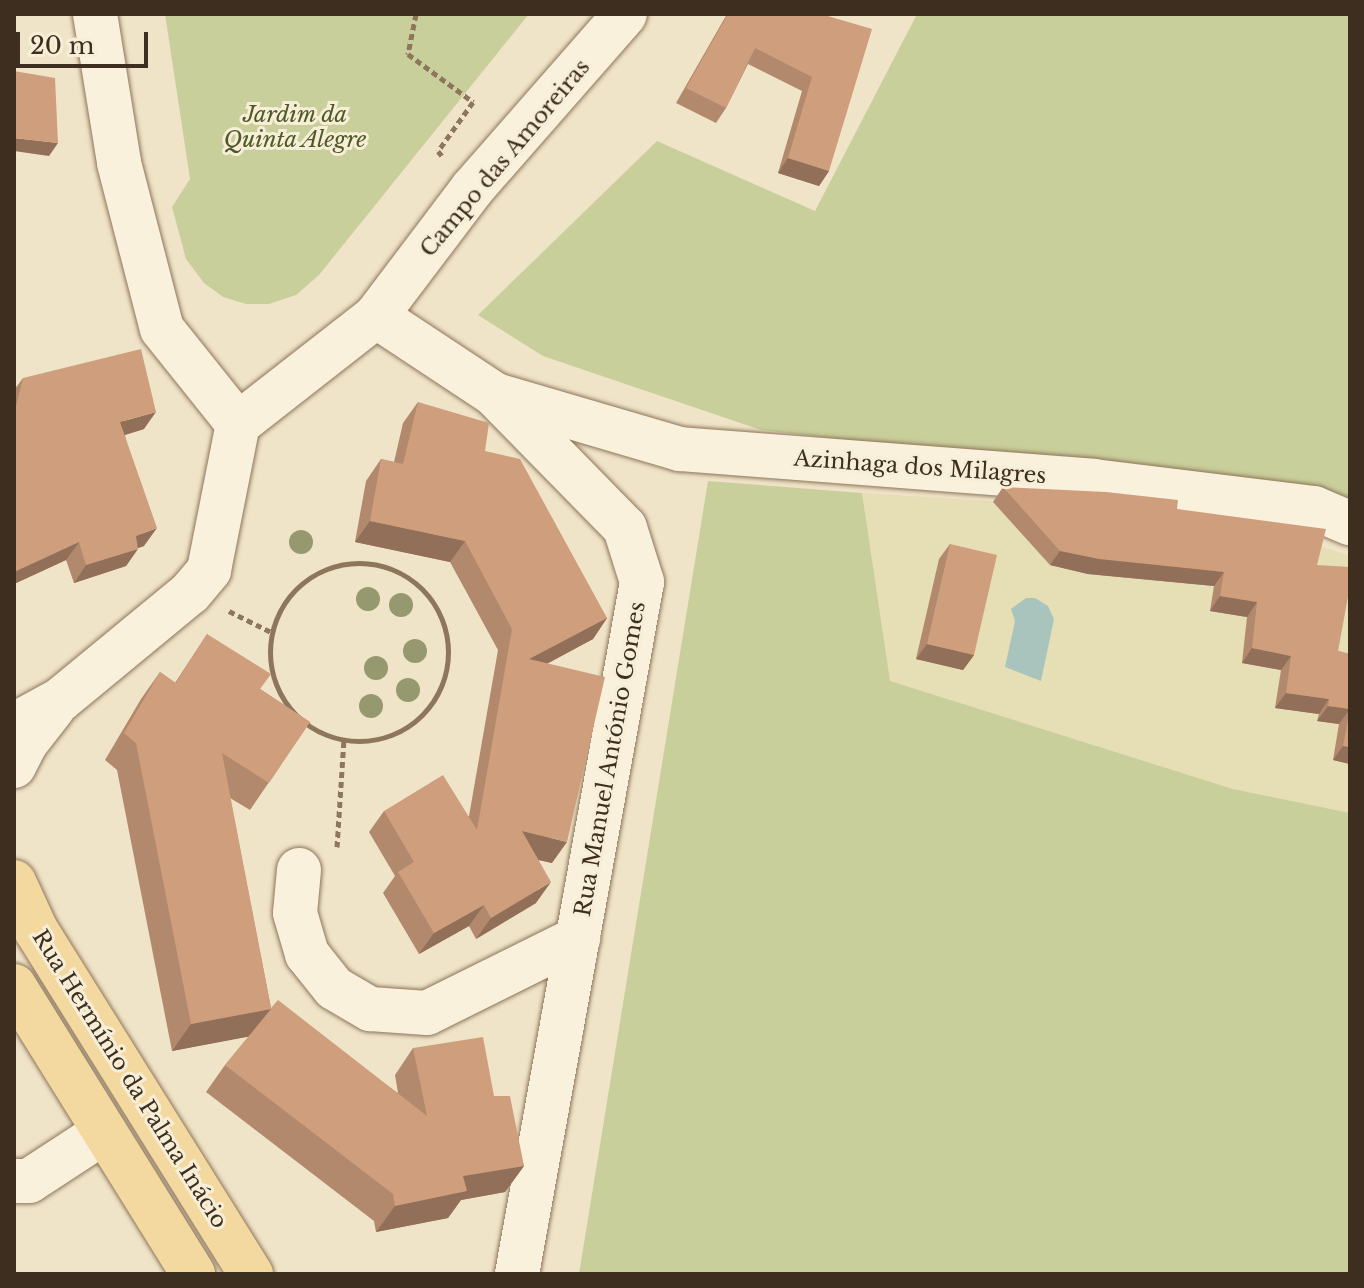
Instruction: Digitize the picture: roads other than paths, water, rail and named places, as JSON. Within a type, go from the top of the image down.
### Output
[{"type":"main road","name":"Rua Hermínio da Palma Inácio","points":[[14,882],[36,930],[251,1274]]},
{"type":"main road","points":[[14,986],[104,1132],[180,1269]]},
{"type":"street","points":[[14,725],[60,700],[190,593],[209,570],[238,424],[162,329],[119,163],[95,14]]},
{"type":"street","name":"Campo das Amoreiras","points":[[238,424],[376,316],[472,189],[625,14]]},
{"type":"street","name":"Rua Manuel António Gomes","points":[[376,316],[494,394],[625,528],[642,582],[517,1274]]},
{"type":"street","name":"Azinhaga dos Milagres","points":[[494,394],[680,449],[1094,481],[1314,508],[1350,523]]},
{"type":"street","points":[[14,766],[25,744],[60,700]]},
{"type":"street","name":"Rua Manuel António Gomes","points":[[299,870],[295,913],[307,954],[334,988],[370,1009],[427,1013],[578,938]]},
{"type":"street","points":[[14,1181],[29,1181],[104,1132]]},
{"type":"water","points":[[1026,598],[1035,598],[1048,606],[1054,619],[1041,681],[1005,667],[1015,621],[1011,609]]},
{"type":"park label","name":"Jardim da Quinta Alegre","points":[[295,126]]}]
